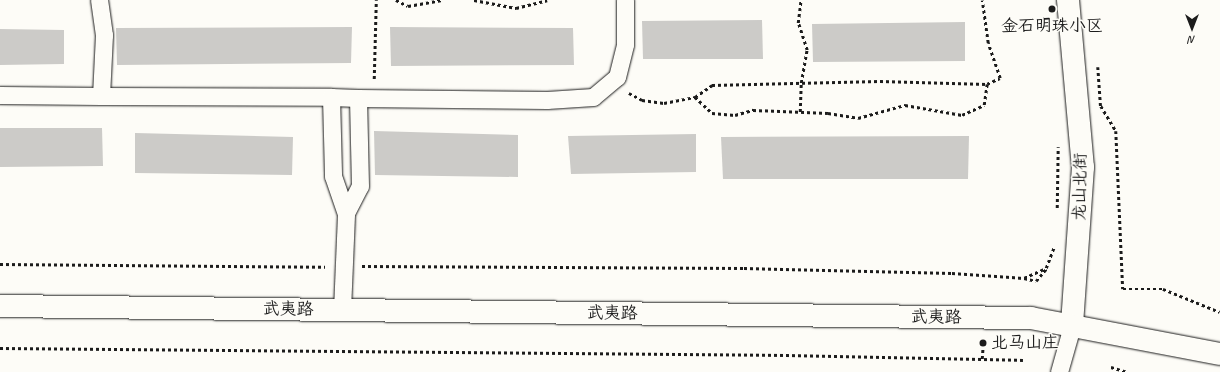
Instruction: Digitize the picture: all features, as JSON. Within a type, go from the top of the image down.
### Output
[{"type":"main road","name":"龙山北街","points":[[1068,0],[1083,167],[1072,326]]},
{"type":"main road","name":"武夷路","points":[[0,306],[1031,318],[1220,354]]},
{"type":"street","points":[[100,0],[104,35],[101,96]]},
{"type":"street","points":[[0,96],[331,97],[547,100],[593,97],[617,77],[625,44],[625,0]]},
{"type":"street","points":[[331,97],[333,176],[346,213],[342,310]]},
{"type":"street","points":[[346,213],[360,186],[363,98]]},
{"type":"street","name":"龙山北街","points":[[1059,372],[1072,326]]},
{"type":"path","points":[[363,98],[374,80],[376,0]]},
{"type":"path","points":[[396,0],[408,6],[443,0]]},
{"type":"path","points":[[474,0],[516,8],[547,0]]},
{"type":"path","points":[[800,112],[801,83],[807,50],[798,23],[801,0]]},
{"type":"path","points":[[611,82],[642,100],[664,103],[695,97],[712,85],[927,81],[987,84],[1000,78],[988,43],[982,0]]},
{"type":"path","points":[[1098,67],[1101,106],[1116,131],[1122,289],[1162,289],[1220,312]]},
{"type":"path","points":[[695,97],[712,113],[735,115],[753,110],[800,112],[858,118],[905,105],[962,115],[984,105],[987,84]]},
{"type":"path","points":[[1056,215],[1057,139]]},
{"type":"path","points":[[0,264],[744,268],[952,273],[1024,278],[1036,281],[1046,268],[1055,245]]},
{"type":"path","points":[[1024,278],[1046,268]]},
{"type":"path","points":[[982,359],[983,343]]},
{"type":"path","points":[[0,348],[778,355],[1023,360]]},
{"type":"path","points":[[1111,367],[1127,372]]},
{"type":"building","points":[[762,20],[763,59],[643,59],[642,21]]},
{"type":"building","points":[[965,22],[965,61],[813,62],[812,24]]},
{"type":"building","points":[[352,27],[351,63],[117,65],[116,28]]},
{"type":"building","points":[[390,27],[573,28],[574,65],[391,66]]},
{"type":"building","points":[[0,29],[64,30],[64,64],[0,65]]},
{"type":"building","points":[[0,128],[102,128],[103,166],[0,167]]},
{"type":"building","points":[[374,131],[518,135],[518,177],[375,175]]},
{"type":"building","points":[[135,133],[293,137],[292,175],[135,173]]},
{"type":"building","points":[[696,134],[696,172],[571,174],[568,136]]},
{"type":"building","points":[[969,136],[968,179],[723,179],[721,137]]},
{"type":"place","name":"金石明珠小区","points":[[1052,9]]},
{"type":"place","name":"北马山庄","points":[[983,343]]}]
